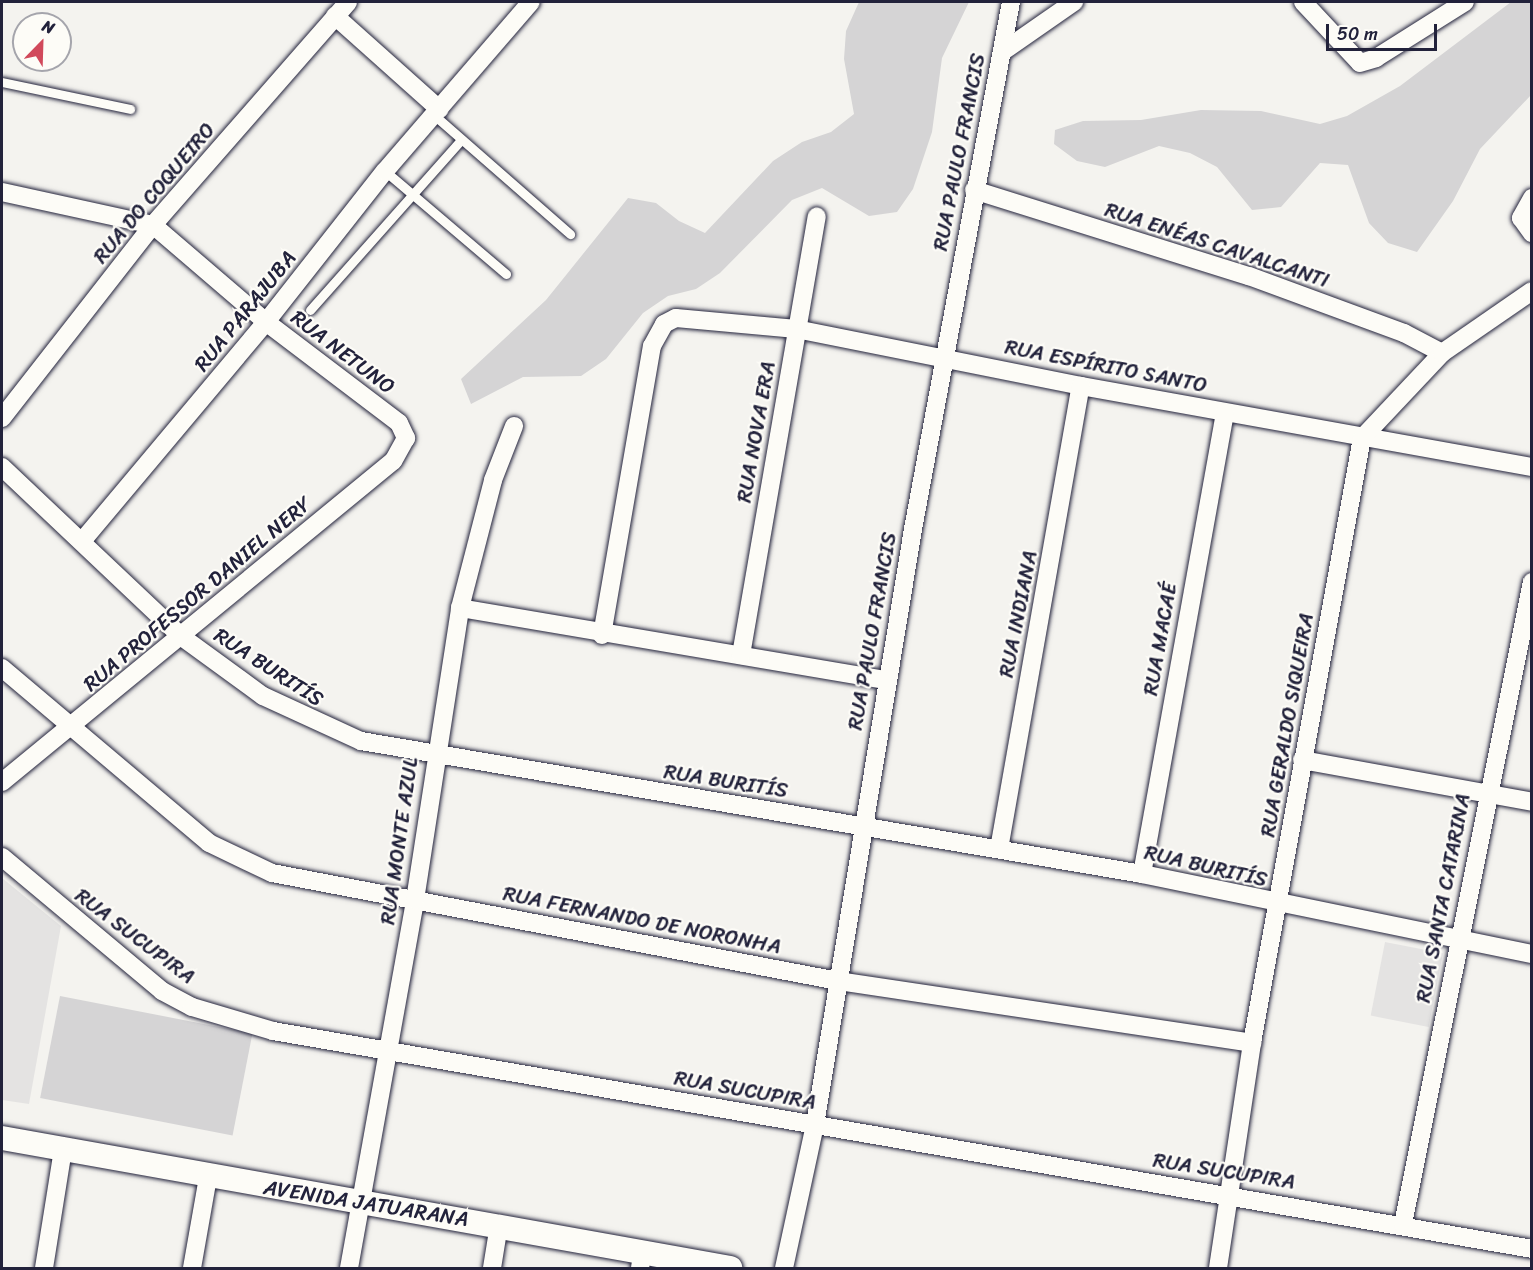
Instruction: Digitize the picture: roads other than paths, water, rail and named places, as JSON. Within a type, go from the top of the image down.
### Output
[{"type":"street","name":"RUA DO COQUEIRO","points":[[2,418],[153,225],[348,2]]},
{"type":"street","name":"RUA PARAJUBA","points":[[83,540],[266,322],[385,171],[531,2]]},
{"type":"street","name":"RUA PAULO FRANCIS","points":[[784,1269],[815,1125],[886,680],[943,356],[1011,2]]},
{"type":"street","points":[[1002,52],[1074,2]]},
{"type":"street","points":[[1303,2],[1352,60],[1366,62],[1465,2]]},
{"type":"street","points":[[335,16],[437,112]]},
{"type":"street","name":"RUA ENÉAS CAVALCANTI","points":[[974,190],[1249,276],[1404,333],[1442,352]]},
{"type":"street","name":"RUA NETUNO","points":[[2,192],[153,225],[266,322],[404,430]]},
{"type":"street","points":[[1532,198],[1521,218],[1532,233]]},
{"type":"street","name":"RUA NOVA ERA","points":[[741,655],[817,217]]},
{"type":"street","points":[[1362,438],[1442,352],[1532,291]]},
{"type":"street","name":"RUA ESPÍRITO SANTO","points":[[603,635],[652,346],[670,319],[796,329],[943,356],[1081,387],[1532,467]]},
{"type":"street","name":"RUA INDIANA","points":[[999,849],[1081,387]]},
{"type":"street","name":"RUA MACAÉ","points":[[1142,874],[1226,413]]},
{"type":"street","name":"RUA MONTE AZUL","points":[[349,1269],[415,900],[435,755],[460,608],[490,490],[514,426]]},
{"type":"street","name":"RUA PROFESSOR DANIEL NERY","points":[[2,782],[393,462],[405,444],[404,430]]},
{"type":"street","name":"RUA GERALDO SIQUEIRA","points":[[1218,1269],[1252,1042],[1362,438]]},
{"type":"street","name":"RUA BURITÍS","points":[[2,467],[83,540],[182,637],[263,696],[312,722],[361,741],[1142,874],[1278,905],[1532,954]]},
{"type":"street","name":"RUA SANTA CATARINA","points":[[1403,1224],[1486,795],[1526,637],[1532,582]]},
{"type":"street","points":[[460,608],[603,635],[741,655],[886,680]]},
{"type":"street","name":"RUA FERNANDO DE NORONHA","points":[[2,668],[70,728],[209,843],[294,879],[838,981],[1252,1042]]},
{"type":"street","points":[[1302,759],[1532,802]]},
{"type":"street","name":"RUA SUCUPIRA","points":[[2,857],[116,955],[162,991],[192,1007],[273,1031],[1403,1224],[1532,1249]]},
{"type":"street","name":"AVENIDA JATUARANA","points":[[2,1138],[208,1177],[362,1200],[499,1225],[641,1259],[730,1269]]},
{"type":"street","points":[[44,1269],[63,1149]]},
{"type":"street","points":[[192,1269],[208,1177]]},
{"type":"street","points":[[492,1269],[499,1225]]},
{"type":"lane","points":[[2,82],[130,109]]},
{"type":"lane","points":[[437,112],[461,140],[570,234]]},
{"type":"lane","points":[[310,310],[411,193],[461,140]]},
{"type":"lane","points":[[385,171],[506,274]]}]
